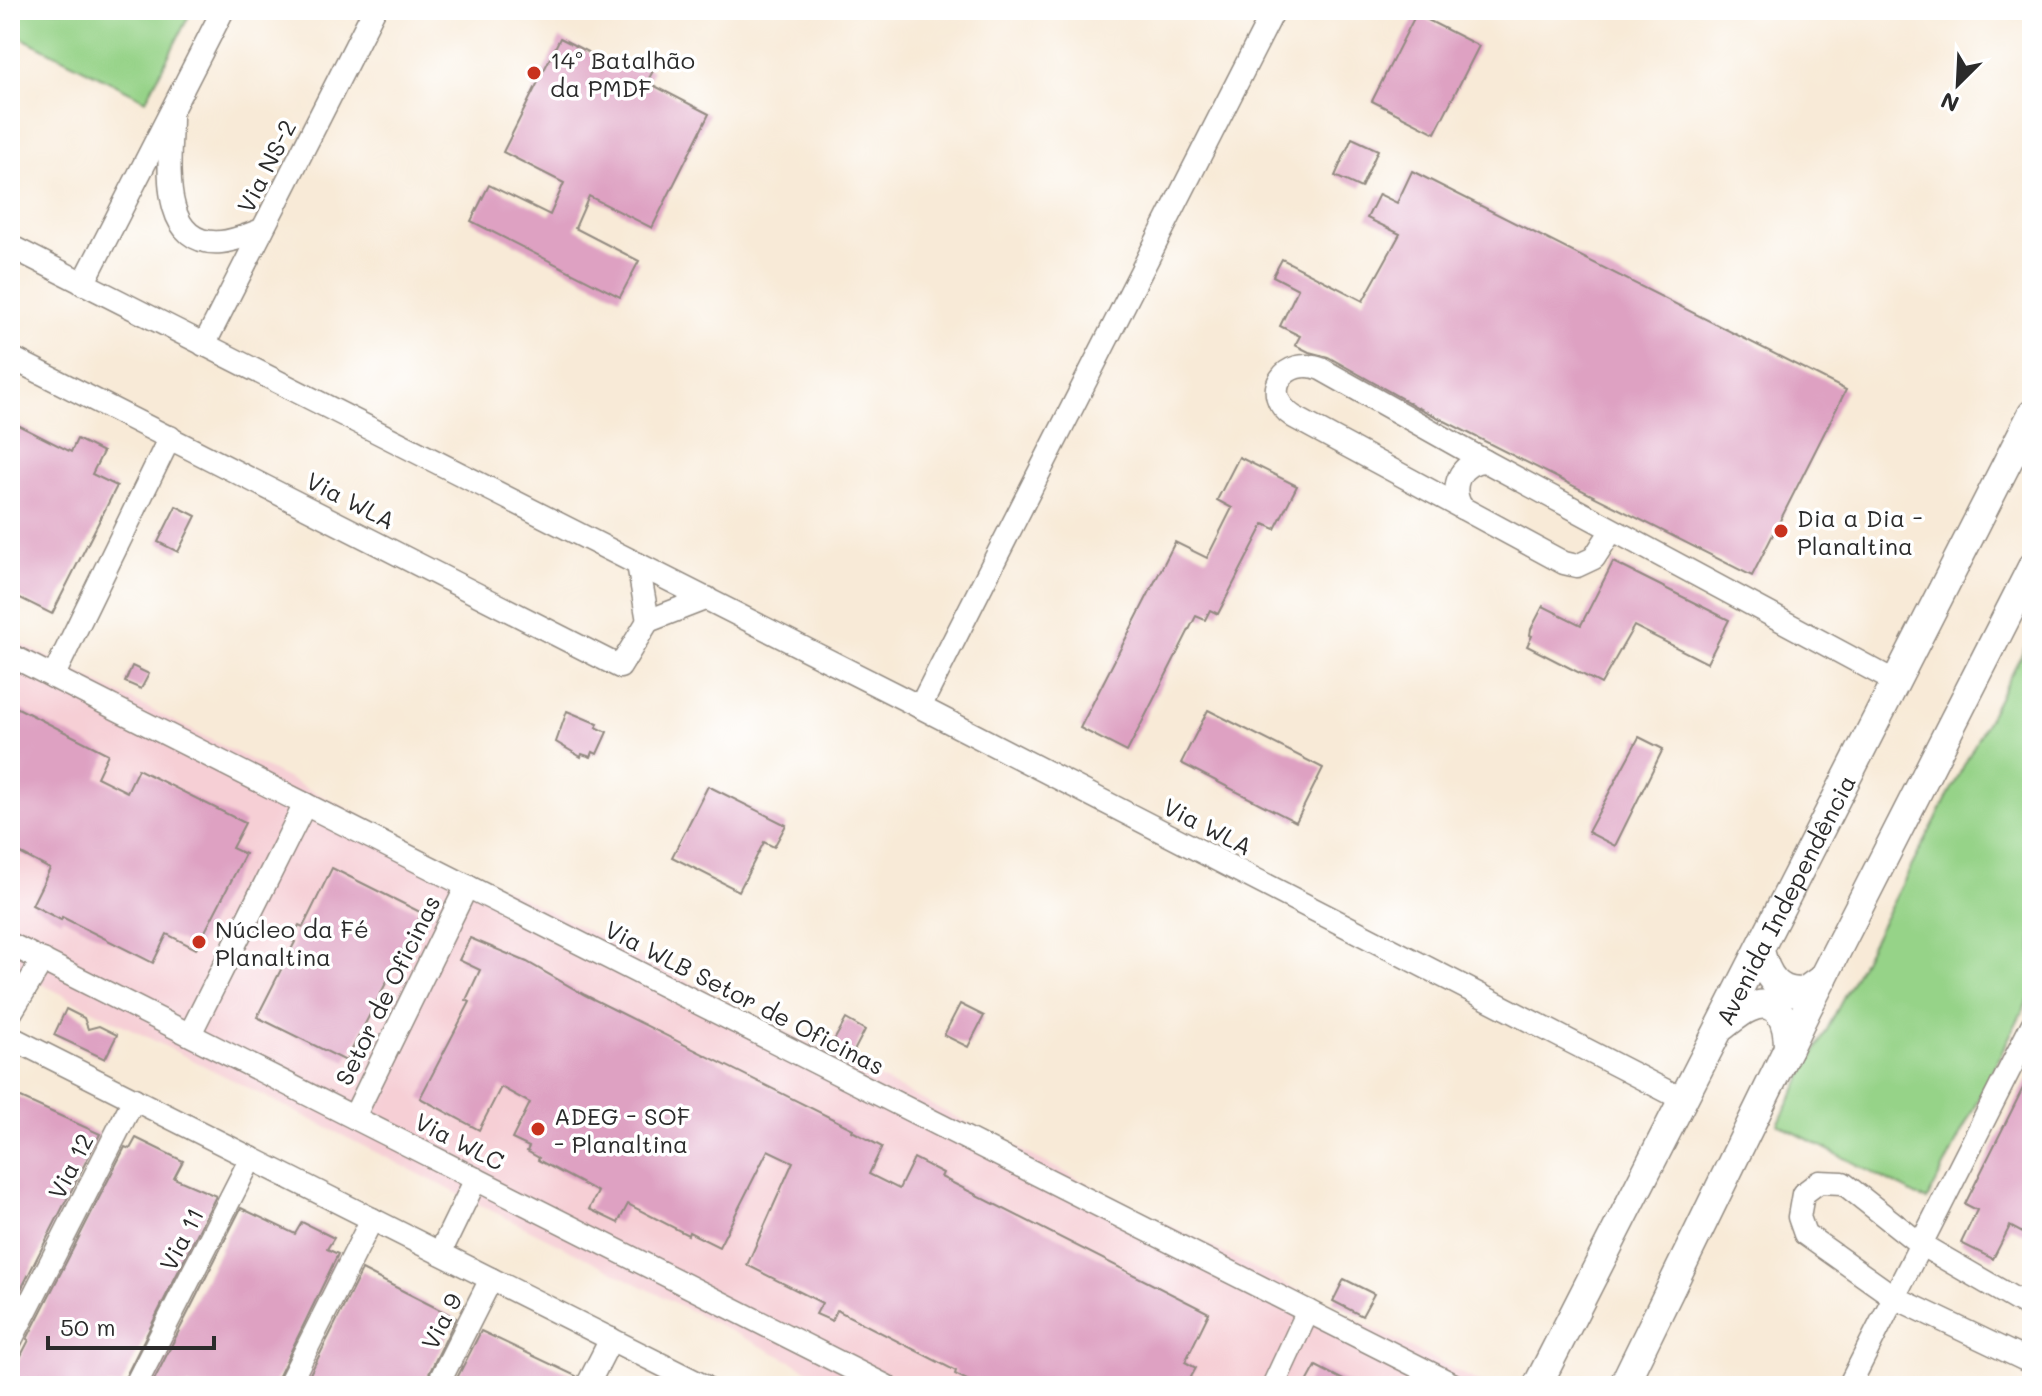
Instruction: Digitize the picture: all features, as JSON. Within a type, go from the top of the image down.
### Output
[{"type":"main road","name":"Avenida Independência","points":[[1537,1386],[2032,414]]},
{"type":"main road","points":[[1623,1386],[1788,1048],[2032,567]]},
{"type":"main road","points":[[1760,951],[1767,976],[1790,990],[1805,991],[1823,978]]},
{"type":"main road","points":[[1720,1027],[1747,1009],[1759,1005],[1772,1007],[1783,1016],[1788,1029],[1788,1048]]},
{"type":"street","points":[[83,284],[223,10]]},
{"type":"street","name":"Via NS-2","points":[[204,345],[374,10]]},
{"type":"street","points":[[920,707],[1274,10]]},
{"type":"street","points":[[171,111],[170,194],[183,227],[202,240],[213,242],[262,230]]},
{"type":"street","name":"Via WLA","points":[[10,246],[707,598],[1684,1100]]},
{"type":"street","name":"Via WLA","points":[[10,357],[620,667],[648,621]]},
{"type":"street","points":[[1612,530],[1594,558],[1577,566],[1564,563],[1282,409],[1276,398],[1278,384],[1287,371],[1312,366],[1894,681]]},
{"type":"street","points":[[53,677],[170,437]]},
{"type":"street","points":[[1462,508],[1456,499],[1456,483],[1460,474],[1475,462],[1485,461]]},
{"type":"street","points":[[638,564],[648,621],[707,598]]},
{"type":"street","name":"Via WLB Setor de Oficinas","points":[[10,655],[1456,1386]]},
{"type":"street","points":[[190,1034],[305,804]]},
{"type":"street","name":"Setor de Oficinas","points":[[354,1117],[467,886]]},
{"type":"street","name":"Via WLC","points":[[10,944],[886,1386]]},
{"type":"street","points":[[10,1014],[43,960]]},
{"type":"street","points":[[1849,1386],[2032,1025]]},
{"type":"street","points":[[11,1040],[704,1386]]},
{"type":"street","name":"Via 12","points":[[10,1342],[134,1099]]},
{"type":"street","name":"Via 11","points":[[135,1386],[251,1158]]},
{"type":"street","points":[[440,1253],[476,1179]]},
{"type":"street","points":[[2032,1309],[1920,1244],[1843,1183],[1819,1182],[1803,1194],[1799,1217],[1805,1234],[1894,1297],[2032,1363]]},
{"type":"street","points":[[288,1386],[372,1219]]},
{"type":"street","name":"Via 9","points":[[437,1386],[491,1279]]},
{"type":"street","points":[[1273,1386],[1308,1311]]},
{"type":"street","points":[[587,1386],[611,1339]]},
{"type":"shaded area","points":[[10,638],[1487,1386],[840,1386],[10,968]]},
{"type":"green space","points":[[10,10],[192,10],[146,100],[10,32]]},
{"type":"green space","points":[[2032,634],[2032,992],[1927,1201],[1778,1124]]},
{"type":"building","points":[[1416,14],[1479,46],[1435,133],[1372,101]]},
{"type":"building","points":[[560,38],[623,70],[629,59],[653,71],[647,82],[709,114],[652,228],[589,196],[575,228],[639,261],[620,297],[471,221],[489,185],[550,215],[564,183],[503,152]]},
{"type":"building","points":[[1352,138],[1378,150],[1361,188],[1335,176]]},
{"type":"building","points":[[1412,171],[1846,390],[1752,576],[1417,407],[1328,357],[1295,345],[1300,336],[1280,326],[1298,289],[1273,276],[1282,259],[1363,301],[1400,234],[1367,218],[1379,194],[1397,203]]},
{"type":"building","points":[[10,421],[71,452],[77,439],[103,452],[92,474],[117,486],[52,614],[10,593]]},
{"type":"building","points":[[1239,457],[1297,486],[1275,529],[1264,524],[1218,614],[1210,610],[1205,620],[1196,616],[1127,752],[1080,728],[1175,542],[1207,558],[1232,508],[1217,500]]},
{"type":"building","points":[[176,506],[196,516],[178,552],[158,542]]},
{"type":"building","points":[[1613,562],[1729,620],[1707,663],[1634,626],[1601,684],[1527,646],[1532,636],[1531,629],[1543,606],[1581,625]]},
{"type":"building","points":[[132,666],[149,674],[141,689],[125,682]]},
{"type":"building","points":[[10,704],[108,754],[97,777],[127,792],[138,769],[245,823],[232,848],[245,854],[196,949],[167,934],[153,963],[32,905],[50,869],[10,848]]},
{"type":"building","points":[[1208,710],[1323,768],[1296,822],[1181,763]]},
{"type":"building","points":[[567,711],[598,724],[596,727],[607,732],[597,754],[593,752],[591,757],[582,754],[581,757],[556,742]]},
{"type":"building","points":[[1639,737],[1663,749],[1615,846],[1588,832]]},
{"type":"building","points":[[708,786],[786,825],[774,847],[764,842],[739,891],[672,857]]},
{"type":"building","points":[[332,868],[422,913],[346,1061],[257,1017],[295,942],[291,940],[299,925],[303,927]]},
{"type":"building","points":[[470,938],[527,962],[585,995],[853,1129],[882,1147],[869,1174],[899,1189],[914,1158],[943,1173],[941,1177],[1209,1313],[1185,1362],[1196,1368],[1186,1386],[979,1386],[837,1310],[832,1321],[816,1314],[822,1303],[747,1265],[793,1162],[768,1150],[719,1247],[628,1204],[618,1223],[589,1209],[598,1192],[538,1160],[527,1151],[529,1147],[512,1139],[530,1103],[501,1087],[479,1130],[420,1098],[470,1002],[466,1000],[480,970],[459,960]]},
{"type":"building","points":[[960,1004],[984,1016],[968,1047],[944,1035]]},
{"type":"building","points":[[66,1009],[84,1018],[88,1029],[99,1026],[117,1035],[105,1059],[54,1035]]},
{"type":"building","points":[[846,1019],[865,1030],[853,1053],[833,1042]]},
{"type":"building","points":[[2032,1070],[2032,1238],[2010,1226],[1993,1259],[1961,1243],[1977,1210],[1965,1204]]},
{"type":"building","points":[[10,1093],[100,1134],[10,1311]]},
{"type":"building","points":[[136,1138],[183,1161],[174,1178],[216,1196],[121,1386],[10,1386],[10,1377],[27,1339],[125,1147],[130,1149]]},
{"type":"building","points":[[241,1208],[295,1234],[302,1222],[334,1238],[327,1249],[338,1254],[274,1386],[151,1386]]},
{"type":"building","points":[[362,1270],[456,1318],[423,1386],[304,1386]]},
{"type":"building","points":[[1344,1279],[1374,1294],[1362,1316],[1333,1301]]},
{"type":"building","points":[[481,1331],[576,1376],[573,1386],[453,1386]]},
{"type":"building","points":[[1316,1366],[1355,1386],[1305,1386]]},
{"type":"place","name":"14º Batalhão da PMDF","points":[[534,73]]},
{"type":"place","name":"Dia a Dia - Planaltina","points":[[1781,531]]},
{"type":"place","name":"Núcleo da Fé Planaltina","points":[[199,942]]},
{"type":"place","name":"ADEG - SOF - Planaltina","points":[[538,1129]]}]
